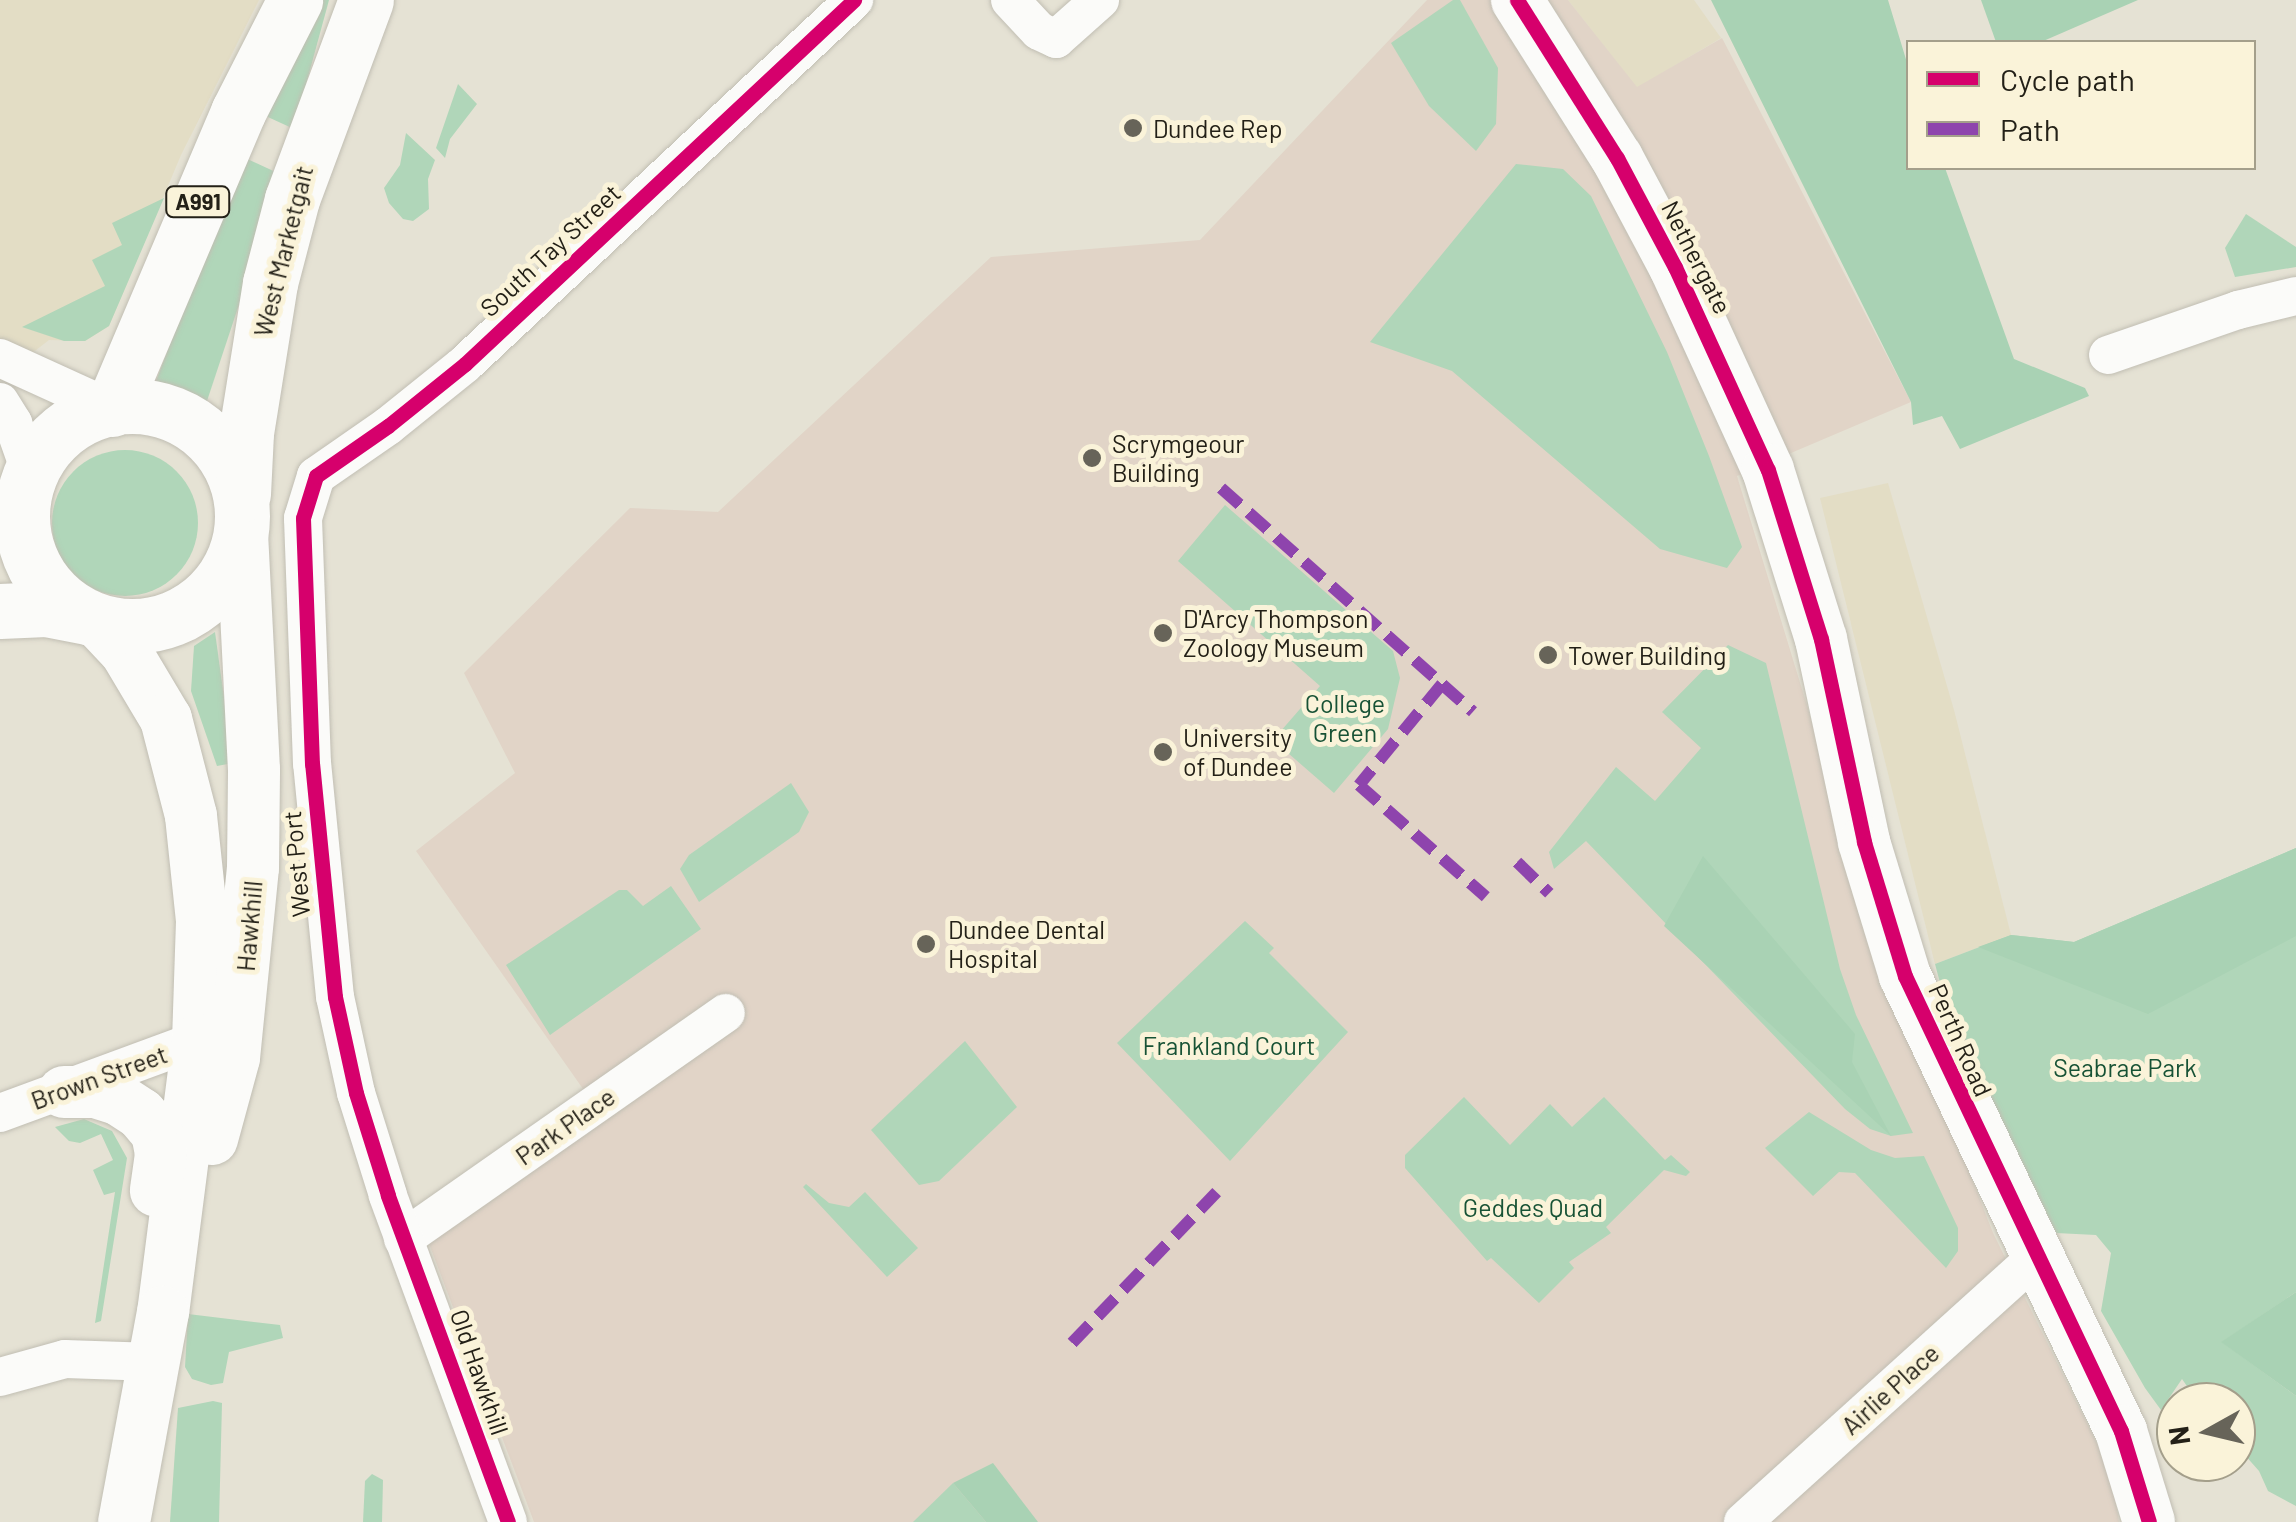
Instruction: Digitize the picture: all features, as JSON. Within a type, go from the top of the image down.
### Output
[{"type":"main road","name":"A991","points":[[112,408],[238,112],[295,0]]},
{"type":"main road","name":"West Marketgait","points":[[242,521],[246,433],[264,309],[292,199],[366,0]]},
{"type":"main road","points":[[0,611],[46,609],[134,627],[186,613],[222,581],[242,521],[232,469],[200,430],[162,410],[112,408],[81,419],[60,434],[19,498],[23,532],[34,566],[56,596],[91,618]]},
{"type":"street","name":"South Tay Street","points":[[316,476],[388,426],[465,364],[854,0]]},
{"type":"street","points":[[1010,0],[1040,31],[1056,39],[1100,0]]},
{"type":"street","name":"Nethergate","points":[[1518,0],[1617,158],[1701,316],[1768,470],[1798,554]]},
{"type":"street","points":[[2108,355],[2238,310],[2296,296]]},
{"type":"street","points":[[0,358],[112,408]]},
{"type":"street","points":[[0,402],[13,424],[19,498]]},
{"type":"street","name":"West Port","points":[[316,476],[303,518],[321,877],[335,996],[356,1092],[403,1239]]},
{"type":"street","name":"Hawkhill","points":[[158,1337],[234,1058],[244,987],[254,868],[254,770],[242,521]]},
{"type":"street","name":"Perth Road","points":[[1798,554],[1883,914],[1905,976],[2158,1516]]},
{"type":"street","name":"Hawkhill","points":[[91,618],[140,674],[166,718],[192,816],[202,921],[198,1040],[158,1337],[124,1522]]},
{"type":"street","name":"Park Place","points":[[403,1239],[726,1012]]},
{"type":"street","name":"Brown Street","points":[[0,1113],[198,1040]]},
{"type":"street","points":[[0,1376],[158,1337],[155,1205],[161,1154],[157,1133],[141,1114],[118,1099],[94,1092],[64,1092]]},
{"type":"street","name":"Old Hawkhill","points":[[403,1239],[446,1344],[508,1522]]},
{"type":"street","name":"Airlie Place","points":[[1743,1522],[2038,1255]]},
{"type":"shaded area","points":[[0,0],[259,0],[181,155],[109,326],[85,341],[49,340],[0,378]]},
{"type":"shaded area","name":"University of Dundee","points":[[1427,0],[1568,0],[1637,87],[1722,38],[1911,402],[1737,476],[1877,935],[1993,1233],[2111,1472],[2119,1522],[534,1522],[428,1241],[602,1116],[416,851],[515,773],[464,673],[630,508],[718,512],[991,257],[1200,240]]},
{"type":"shaded area","points":[[1568,0],[1694,0],[1721,38],[1637,88]]},
{"type":"shaded area","points":[[1888,483],[1954,710],[2011,935],[1935,964],[1820,498]]},
{"type":"green space","points":[[312,0],[329,0],[294,129],[257,112]]},
{"type":"green space","points":[[1453,0],[1460,0],[1498,68],[1496,124],[1476,151],[1429,106],[1391,43]]},
{"type":"green space","points":[[1711,0],[1888,0],[1906,59],[1906,170],[1946,170],[2014,359],[2085,388],[2089,396],[1960,449],[1942,416],[1913,425],[1911,402]]},
{"type":"green space","points":[[1981,0],[2138,0],[2046,40],[1995,40]]},
{"type":"green space","points":[[458,84],[477,104],[450,139],[445,158],[436,148]]},
{"type":"green space","points":[[406,133],[435,160],[428,179],[429,209],[413,221],[403,219],[389,203],[384,188],[400,165]]},
{"type":"green space","points":[[241,156],[282,175],[204,410],[153,389]]},
{"type":"green space","points":[[1516,164],[1563,169],[1591,196],[1667,352],[1709,456],[1742,547],[1727,568],[1660,549],[1452,371],[1370,342]]},
{"type":"green space","points":[[164,198],[109,326],[85,341],[64,341],[22,327],[105,286],[92,260],[122,245],[112,223]]},
{"type":"green space","points":[[2246,214],[2296,247],[2296,267],[2235,277],[2225,248]]},
{"type":"green space","points":[[125,450],[153,455],[177,471],[193,495],[198,523],[193,551],[177,575],[153,591],[125,596],[97,591],[73,575],[57,551],[52,523],[57,495],[73,471],[97,455]]},
{"type":"green space","name":"College Green","points":[[1225,505],[1393,651],[1400,678],[1388,729],[1334,793],[1273,740],[1320,686],[1178,561]]},
{"type":"green space","points":[[215,632],[233,763],[217,766],[191,691],[194,646]]},
{"type":"green space","points":[[1728,645],[1766,663],[1840,969],[1856,1015],[1913,1133],[1891,1136],[1870,1129],[1845,1109],[1586,841],[1554,869],[1549,852],[1616,767],[1655,801],[1701,748],[1662,712]]},
{"type":"green space","points":[[791,783],[809,812],[799,832],[699,902],[680,869],[689,855]]},
{"type":"green space","name":"Seabrae Park","points":[[2296,848],[2296,1292],[2222,1342],[2296,1396],[2296,1506],[2268,1491],[2256,1468],[2256,1382],[2156,1382],[2156,1403],[2145,1388],[2101,1311],[2111,1253],[2096,1235],[2056,1233],[1947,1009],[1935,964],[2011,935],[2074,942]]},
{"type":"green space","points":[[2296,848],[2296,936],[2148,1014],[1978,947],[2011,935],[2074,942]]},
{"type":"green space","points":[[1703,856],[1855,1034],[1852,1062],[1891,1136],[1664,926]]},
{"type":"green space","points":[[671,886],[701,929],[550,1035],[506,965],[619,890],[627,890],[643,906]]},
{"type":"green space","name":"Frankland Court","points":[[1245,921],[1274,948],[1269,953],[1348,1032],[1230,1161],[1117,1043]]},
{"type":"green space","points":[[965,1041],[1017,1107],[939,1181],[919,1185],[871,1130]]},
{"type":"green space","name":"Geddes Quad","points":[[1464,1097],[1510,1145],[1550,1104],[1572,1127],[1604,1097],[1665,1160],[1671,1155],[1690,1172],[1686,1176],[1664,1170],[1606,1227],[1611,1233],[1569,1262],[1574,1268],[1539,1303],[1491,1258],[1487,1261],[1405,1168],[1405,1155]]},
{"type":"green space","points":[[1809,1112],[1871,1150],[1895,1158],[1924,1156],[1958,1228],[1958,1251],[1946,1268],[1855,1173],[1839,1172],[1813,1196],[1765,1148]]},
{"type":"green space","points":[[84,1119],[112,1131],[127,1158],[101,1321],[95,1323],[115,1192],[104,1195],[93,1170],[113,1160],[101,1134],[80,1143],[69,1141],[55,1127]]},
{"type":"green space","points":[[806,1184],[829,1203],[849,1207],[865,1192],[918,1248],[887,1277],[803,1187]]},
{"type":"green space","points":[[2296,1292],[2296,1396],[2221,1342]]},
{"type":"green space","points":[[188,1314],[280,1325],[283,1338],[229,1352],[223,1383],[211,1385],[192,1379],[185,1367]]},
{"type":"green space","points":[[213,1401],[222,1403],[219,1522],[170,1522],[178,1408]]},
{"type":"green space","points":[[993,1463],[1038,1522],[986,1522],[953,1483]]},
{"type":"green space","points":[[372,1474],[383,1480],[382,1522],[363,1522],[365,1481]]},
{"type":"green space","points":[[953,1483],[986,1522],[913,1522]]},
{"type":"marked path","points":[[1221,488],[1473,712]]},
{"type":"marked path","points":[[1442,684],[1359,785],[1486,897]]},
{"type":"marked path","points":[[1517,862],[1549,893]]},
{"type":"marked path","points":[[1072,1343],[1217,1192]]},
{"type":"cycle path","points":[[508,1522],[388,1195],[356,1093],[335,997],[312,764],[303,518],[316,476],[388,426],[465,364],[854,0]]},
{"type":"cycle path","points":[[1517,0],[1617,158],[1675,267],[1768,470],[1821,639],[1864,842],[1905,976],[2121,1431],[2149,1522]]},
{"type":"place","name":"Dundee Rep","points":[[1133,128]]},
{"type":"place","name":"Scrymgeour Building","points":[[1092,458]]},
{"type":"place","name":"D'Arcy Thompson Zoology Museum","points":[[1163,633]]},
{"type":"place","name":"Tower Building","points":[[1548,655]]},
{"type":"place","name":"University of Dundee","points":[[1163,752]]},
{"type":"place","name":"Dundee Dental Hospital","points":[[926,944]]}]
